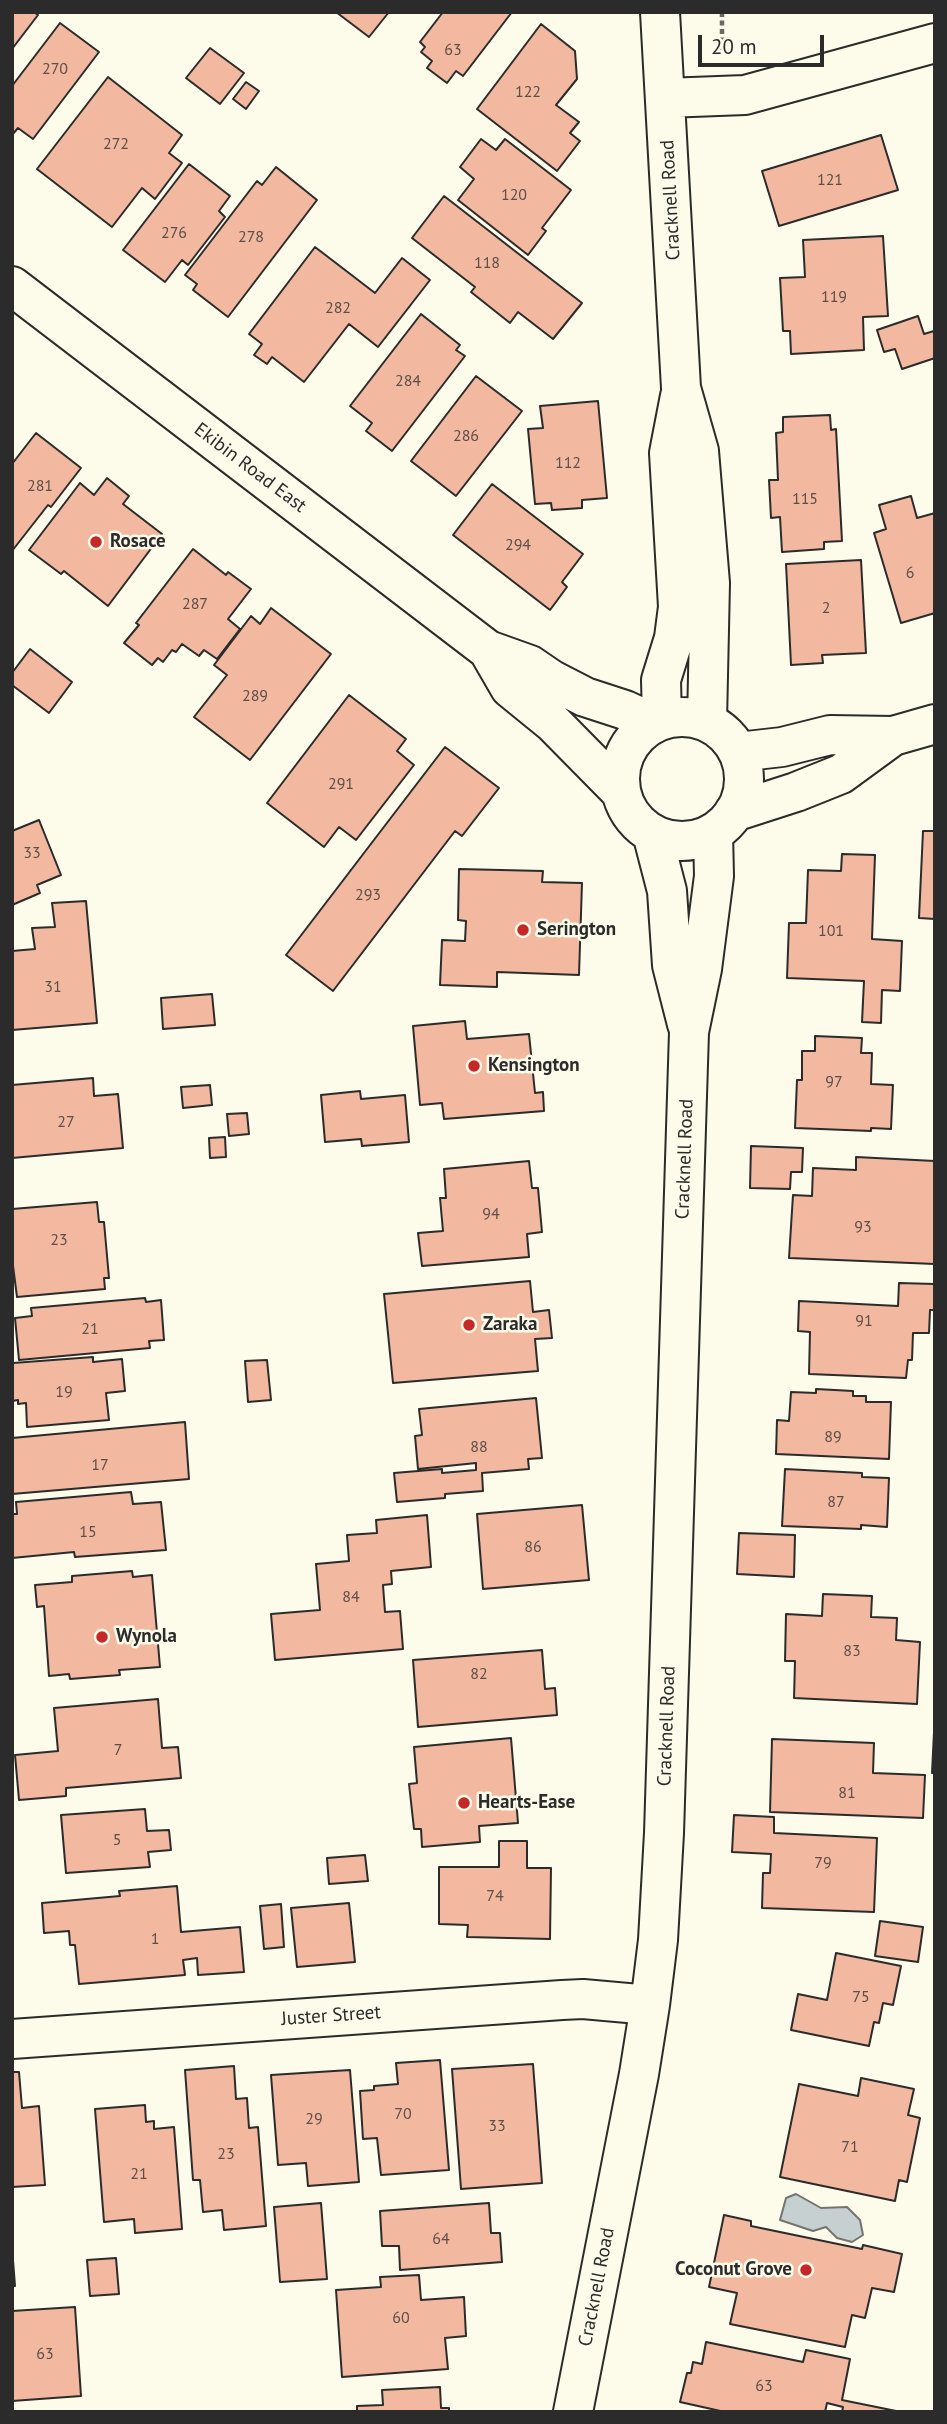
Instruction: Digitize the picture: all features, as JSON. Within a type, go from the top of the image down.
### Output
[{"type":"street","name":"Cracknell Road","points":[[660,12],[681,388],[699,451],[710,583],[707,722]]},
{"type":"street","points":[[666,99],[745,95],[935,43]]},
{"type":"street","name":"Ekibin Road East","points":[[12,286],[488,650],[530,665],[585,697],[657,721]]},
{"type":"street","name":"Cracknell Road","points":[[657,721],[661,680],[674,638],[678,607],[669,453],[681,388]]},
{"type":"street","name":"Ekibin Road East","points":[[488,650],[510,688],[553,723],[621,792]]},
{"type":"street","points":[[724,822],[742,793],[744,772],[738,752],[726,734],[707,722],[692,717],[657,721],[636,736],[625,752],[620,772],[621,792],[627,808],[638,823],[652,833],[672,841],[693,840],[724,822],[841,774],[893,736]]},
{"type":"street","points":[[738,752],[782,747],[830,735],[893,736],[935,724]]},
{"type":"street","name":"Cracknell Road","points":[[573,2412],[639,2074],[658,1940],[664,1833],[689,1032],[702,968],[724,822]]},
{"type":"street","name":"Cracknell Road","points":[[652,833],[667,891],[672,965],[689,1032]]},
{"type":"street","name":"Juster Street","points":[[12,2039],[562,2000],[583,1999],[650,2005]]},
{"type":"path","points":[[722,12],[722,54]]},
{"type":"shaded area","points":[[796,2194],[821,2208],[847,2207],[860,2220],[863,2235],[852,2242],[837,2238],[826,2227],[813,2231],[780,2220],[786,2198]]},
{"type":"building","points":[[12,12],[34,12],[38,15],[12,49]]},
{"type":"building","points":[[336,12],[389,12],[369,37]]},
{"type":"building","points":[[443,12],[512,12],[463,76],[456,71],[447,83],[427,68],[432,61],[421,52],[425,47],[420,42]]},
{"type":"building","points":[[60,23],[99,52],[33,139],[18,128],[12,135],[12,86]]},
{"type":"building","points":[[541,24],[575,51],[577,79],[556,105],[579,122],[570,133],[580,141],[557,171],[477,109]]},
{"type":"building","points":[[210,48],[244,73],[220,104],[186,78]]},
{"type":"building","points":[[108,77],[182,135],[169,153],[182,163],[155,199],[142,188],[112,227],[37,169]]},
{"type":"building","points":[[246,82],[259,91],[246,109],[233,99]]},
{"type":"building","points":[[881,135],[898,190],[779,226],[762,171]]},
{"type":"building","points":[[481,139],[496,150],[505,139],[571,190],[542,228],[546,231],[528,255],[458,200],[474,179],[460,167]]},
{"type":"building","points":[[189,164],[230,196],[219,211],[225,217],[188,265],[182,260],[165,282],[123,250]]},
{"type":"building","points":[[276,167],[317,200],[228,317],[193,290],[197,284],[185,275],[257,181],[262,185]]},
{"type":"building","points":[[444,196],[582,303],[553,339],[518,312],[510,323],[471,292],[475,287],[412,238]]},
{"type":"building","points":[[883,236],[888,316],[863,317],[864,350],[791,354],[790,331],[783,331],[780,278],[805,277],[803,240]]},
{"type":"building","points":[[315,247],[375,293],[402,258],[430,280],[378,347],[349,324],[304,382],[272,357],[267,364],[254,355],[262,344],[249,334]]},
{"type":"building","points":[[421,314],[460,345],[456,350],[465,356],[392,451],[366,431],[372,423],[350,406]]},
{"type":"building","points":[[918,316],[924,334],[934,331],[935,358],[902,369],[895,349],[884,352],[877,330]]},
{"type":"building","points":[[476,376],[522,411],[456,496],[411,461]]},
{"type":"building","points":[[598,401],[607,498],[582,500],[582,508],[552,510],[551,503],[535,504],[528,429],[543,428],[540,406]]},
{"type":"building","points":[[830,415],[831,430],[836,429],[842,541],[824,542],[824,549],[782,552],[780,517],[771,518],[769,480],[778,480],[776,433],[783,432],[783,417]]},
{"type":"building","points":[[36,433],[81,468],[12,551],[12,464]]},
{"type":"building","name":"Rosace","points":[[107,478],[129,496],[123,504],[162,534],[108,606],[64,571],[61,574],[29,550],[80,483],[94,495]]},
{"type":"building","points":[[492,484],[583,554],[562,582],[567,587],[550,610],[453,535]]},
{"type":"building","points":[[911,496],[917,518],[935,513],[935,613],[901,623],[874,533],[886,529],[879,505]]},
{"type":"building","points":[[193,549],[226,575],[228,572],[251,589],[228,619],[240,629],[217,659],[204,650],[199,656],[182,644],[176,652],[172,650],[163,662],[158,658],[152,665],[124,643],[139,625],[136,623]]},
{"type":"building","points":[[861,560],[866,653],[822,655],[823,663],[791,665],[786,564]]},
{"type":"building","points":[[271,608],[331,654],[250,760],[194,717],[227,675],[214,665],[251,616],[260,624]]},
{"type":"building","points":[[30,649],[72,682],[49,713],[12,685],[12,673]]},
{"type":"building","points":[[349,695],[406,739],[397,751],[414,765],[356,840],[339,827],[324,847],[267,803]]},
{"type":"building","points":[[445,747],[499,788],[462,836],[455,831],[333,991],[286,955]]},
{"type":"building","points":[[39,820],[61,875],[37,885],[40,893],[12,905],[12,831]]},
{"type":"building","points":[[923,831],[935,831],[935,919],[919,918]]},
{"type":"building","points":[[842,854],[875,855],[872,939],[902,941],[900,991],[882,990],[881,1023],[862,1022],[864,981],[787,978],[789,923],[806,923],[808,870],[841,871]]},
{"type":"building","name":"Serington","points":[[459,869],[543,871],[542,882],[582,883],[579,975],[497,972],[497,987],[440,985],[442,940],[465,941],[466,921],[458,920]]},
{"type":"building","points":[[86,901],[97,1023],[12,1030],[12,951],[35,949],[32,928],[55,927],[52,903]]},
{"type":"building","points":[[212,994],[215,1025],[163,1029],[161,998]]},
{"type":"building","name":"Kensington","points":[[465,1021],[467,1039],[529,1034],[535,1093],[543,1092],[544,1111],[444,1119],[442,1103],[420,1105],[413,1026]]},
{"type":"building","points":[[815,1036],[862,1038],[861,1053],[872,1053],[871,1084],[893,1085],[891,1129],[871,1128],[871,1131],[795,1128],[797,1080],[802,1080],[802,1051],[815,1051]]},
{"type":"building","points":[[93,1078],[94,1096],[118,1094],[123,1148],[12,1158],[12,1085]]},
{"type":"building","points":[[210,1085],[212,1105],[183,1108],[181,1087]]},
{"type":"building","points":[[360,1091],[361,1099],[405,1095],[409,1142],[362,1146],[361,1139],[325,1142],[321,1095]]},
{"type":"building","points":[[247,1113],[249,1134],[229,1136],[227,1114]]},
{"type":"building","points":[[225,1137],[226,1157],[210,1158],[209,1138]]},
{"type":"building","points":[[751,1146],[803,1148],[802,1172],[791,1172],[790,1189],[750,1188]]},
{"type":"building","points":[[856,1157],[935,1161],[935,1264],[789,1258],[793,1195],[812,1196],[813,1168],[856,1170]]},
{"type":"building","points":[[529,1161],[532,1188],[538,1188],[542,1232],[527,1234],[529,1257],[422,1266],[418,1233],[443,1231],[440,1198],[446,1198],[444,1169]]},
{"type":"building","points":[[97,1202],[99,1222],[104,1222],[109,1278],[104,1278],[105,1289],[17,1297],[12,1258],[12,1209]]},
{"type":"building","name":"Zaraka","points":[[530,1281],[533,1312],[549,1310],[552,1338],[535,1339],[538,1371],[393,1383],[384,1294]]},
{"type":"building","points":[[899,1283],[935,1284],[935,1310],[930,1310],[929,1333],[913,1333],[912,1360],[908,1360],[906,1378],[809,1374],[810,1332],[798,1331],[799,1301],[898,1306]]},
{"type":"building","points":[[145,1298],[146,1302],[161,1300],[164,1340],[149,1341],[150,1348],[19,1360],[15,1318],[32,1316],[31,1308]]},
{"type":"building","points":[[93,1357],[93,1362],[122,1359],[125,1391],[106,1393],[109,1420],[27,1427],[26,1403],[18,1404],[18,1400],[12,1401],[13,1363]]},
{"type":"building","points":[[267,1360],[271,1400],[248,1402],[245,1361]]},
{"type":"building","points":[[816,1389],[853,1391],[853,1396],[866,1396],[866,1402],[891,1402],[889,1459],[776,1454],[777,1420],[789,1421],[791,1392],[816,1393]]},
{"type":"building","points":[[536,1398],[542,1458],[528,1459],[529,1469],[482,1473],[483,1491],[445,1494],[445,1498],[397,1502],[394,1473],[442,1469],[442,1473],[476,1470],[476,1463],[418,1469],[415,1436],[422,1435],[419,1409]]},
{"type":"building","points":[[185,1422],[189,1479],[12,1494],[12,1438]]},
{"type":"building","points":[[785,1469],[862,1473],[862,1477],[889,1478],[887,1527],[861,1525],[861,1529],[782,1526]]},
{"type":"building","points":[[131,1492],[133,1504],[161,1502],[166,1550],[75,1557],[74,1552],[12,1558],[12,1514],[17,1514],[16,1502]]},
{"type":"building","points":[[582,1505],[589,1580],[483,1589],[477,1514]]},
{"type":"building","points":[[427,1515],[431,1567],[391,1571],[392,1584],[383,1585],[385,1612],[400,1611],[403,1649],[275,1660],[271,1614],[320,1610],[316,1564],[349,1561],[347,1535],[377,1533],[376,1520]]},
{"type":"building","points":[[739,1533],[795,1535],[794,1577],[737,1574]]},
{"type":"building","name":"Wynola","points":[[132,1571],[133,1577],[152,1575],[160,1667],[119,1670],[120,1675],[70,1679],[69,1674],[49,1676],[44,1606],[37,1607],[35,1585],[72,1582],[72,1576]]},
{"type":"building","points":[[823,1594],[872,1596],[871,1617],[897,1618],[896,1640],[920,1642],[917,1704],[794,1698],[795,1661],[785,1661],[786,1614],[822,1616]]},
{"type":"building","points":[[542,1650],[545,1689],[555,1688],[557,1715],[418,1727],[413,1660]]},
{"type":"building","points":[[158,1699],[162,1748],[178,1747],[181,1778],[66,1788],[66,1796],[19,1800],[15,1755],[58,1751],[54,1708]]},
{"type":"building","points":[[934,1732],[935,1773],[932,1773]]},
{"type":"building","name":"Hearts-Ease","points":[[511,1738],[518,1823],[479,1826],[480,1842],[422,1847],[421,1829],[414,1829],[409,1784],[417,1783],[414,1747]]},
{"type":"building","points":[[772,1739],[874,1743],[873,1773],[925,1775],[923,1818],[770,1812]]},
{"type":"building","points":[[145,1809],[147,1831],[169,1830],[171,1850],[148,1852],[150,1867],[66,1873],[61,1815]]},
{"type":"building","points":[[734,1815],[774,1817],[774,1833],[877,1838],[874,1912],[762,1908],[763,1873],[770,1873],[771,1854],[732,1852]]},
{"type":"building","points":[[499,1841],[527,1841],[527,1868],[551,1868],[550,1939],[467,1937],[468,1925],[439,1924],[439,1867],[499,1867]]},
{"type":"building","points":[[365,1855],[368,1881],[329,1884],[327,1858]]},
{"type":"building","points":[[177,1886],[181,1932],[240,1927],[244,1972],[198,1975],[197,1958],[183,1960],[185,1975],[79,1984],[75,1945],[70,1945],[69,1931],[44,1933],[42,1903],[120,1896],[119,1891]]},
{"type":"building","points":[[349,1903],[355,1962],[297,1967],[291,1908]]},
{"type":"building","points":[[281,1904],[284,1947],[264,1949],[260,1906]]},
{"type":"building","points":[[880,1921],[923,1927],[918,1962],[875,1956]]},
{"type":"building","points":[[836,1953],[901,1966],[893,2005],[883,2003],[879,2023],[874,2022],[869,2046],[791,2030],[798,1994],[827,2000]]},
{"type":"building","points":[[440,2060],[449,2170],[381,2175],[377,2138],[363,2139],[360,2091],[374,2090],[374,2086],[398,2084],[396,2063]]},
{"type":"building","points":[[533,2064],[542,2183],[461,2189],[452,2069]]},
{"type":"building","points":[[234,2066],[236,2099],[247,2098],[249,2128],[258,2127],[266,2226],[224,2230],[222,2210],[203,2212],[200,2180],[193,2180],[185,2070]]},
{"type":"building","points":[[350,2070],[359,2182],[308,2186],[306,2163],[278,2165],[271,2075]]},
{"type":"building","points":[[12,2072],[19,2072],[22,2108],[39,2106],[45,2185],[12,2187]]},
{"type":"building","points":[[861,2078],[914,2089],[908,2115],[920,2118],[907,2182],[899,2180],[895,2201],[780,2177],[799,2084],[858,2096]]},
{"type":"building","points":[[145,2105],[146,2122],[154,2121],[154,2129],[174,2127],[182,2229],[135,2233],[134,2219],[104,2222],[95,2109]]},
{"type":"building","points":[[321,2203],[327,2279],[280,2282],[274,2207]]},
{"type":"building","points":[[489,2203],[491,2233],[500,2233],[502,2262],[400,2270],[399,2246],[382,2246],[380,2211]]},
{"type":"building","name":"Coconut Grove","points":[[724,2215],[751,2221],[751,2226],[862,2249],[863,2245],[902,2254],[894,2292],[872,2288],[865,2318],[852,2315],[845,2347],[730,2324],[737,2293],[709,2287]]},
{"type":"building","points":[[116,2258],[119,2294],[90,2296],[87,2260]]},
{"type":"building","points":[[13,2260],[15,2286],[12,2286]]},
{"type":"building","points":[[419,2275],[421,2300],[464,2297],[466,2336],[445,2338],[448,2369],[342,2377],[336,2290],[381,2287],[380,2277]]},
{"type":"building","points":[[75,2307],[81,2396],[12,2401],[12,2311]]},
{"type":"building","points":[[706,2342],[803,2362],[806,2350],[850,2359],[842,2400],[901,2412],[842,2412],[843,2407],[827,2403],[825,2412],[725,2412],[680,2402],[687,2373],[691,2373],[693,2362],[702,2364]]},
{"type":"building","points":[[440,2387],[441,2408],[449,2408],[449,2412],[357,2412],[357,2406],[383,2405],[382,2390]]},
{"type":"place","name":"Rosace","points":[[96,542]]},
{"type":"place","name":"Serington","points":[[523,930]]},
{"type":"place","name":"Kensington","points":[[474,1066]]},
{"type":"place","name":"Zaraka","points":[[469,1325]]},
{"type":"place","name":"Wynola","points":[[102,1637]]},
{"type":"place","name":"Hearts-Ease","points":[[464,1803]]},
{"type":"place","name":"Coconut Grove","points":[[806,2270]]}]
